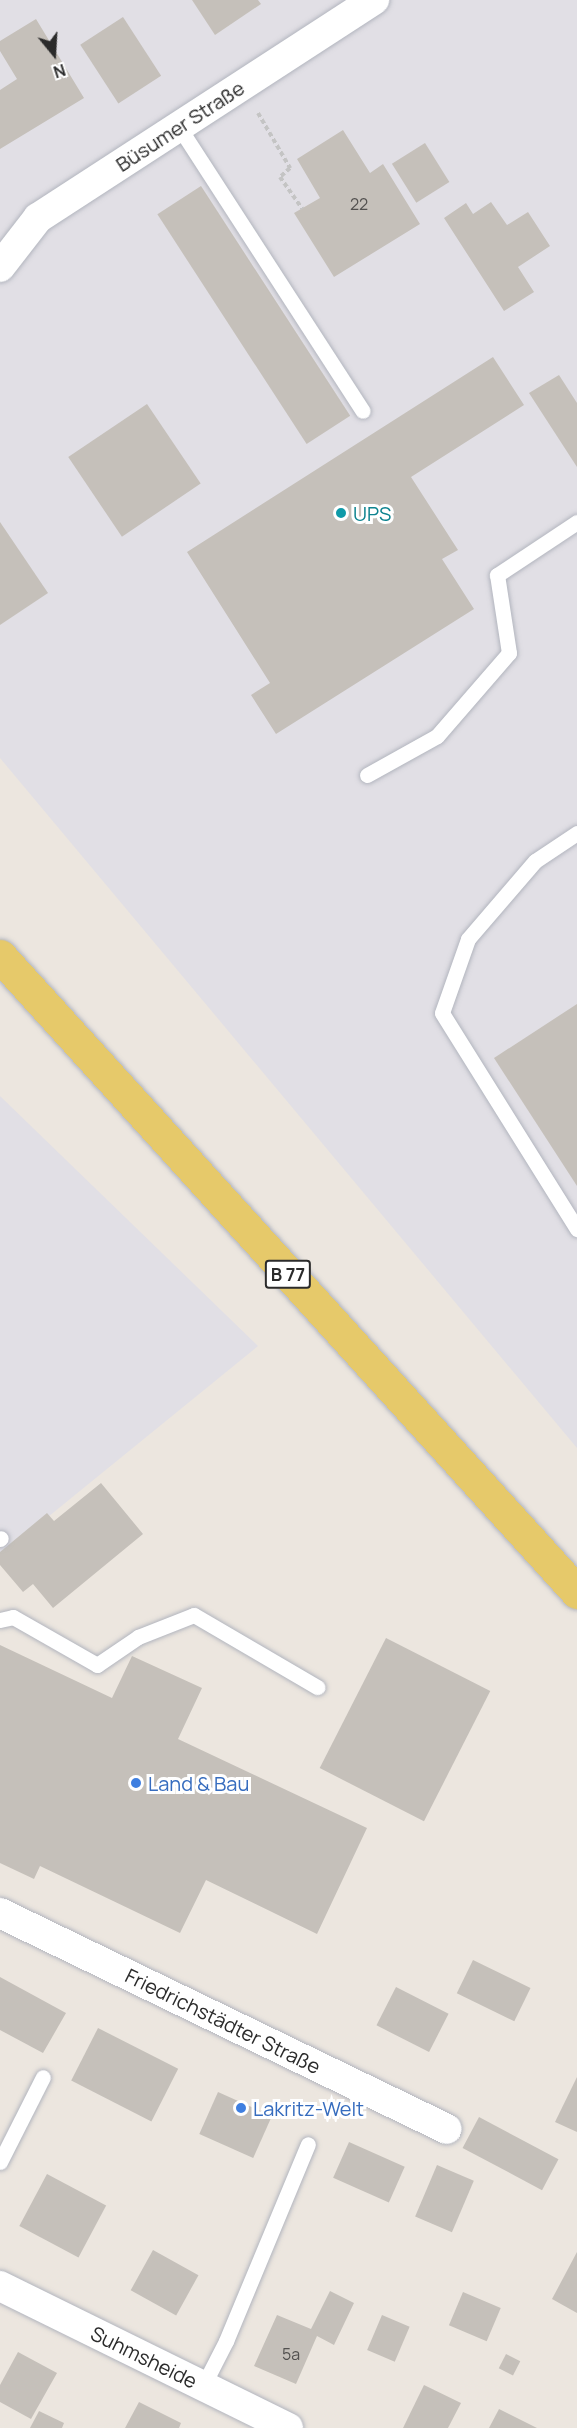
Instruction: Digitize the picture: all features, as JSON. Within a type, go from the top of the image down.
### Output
[{"type":"main road","name":"B 77","points":[[0,956],[577,1592]]},
{"type":"street","name":"Büsumer Straße","points":[[0,267],[38,218],[374,0]]},
{"type":"street","name":"Friedrichstädter Straße","points":[[0,1913],[446,2130]]},
{"type":"street","name":"Suhmsheide","points":[[0,2286],[288,2428]]},
{"type":"lane","points":[[179,127],[363,411]]},
{"type":"lane","points":[[367,775],[437,736],[508,653],[498,575],[577,522]]},
{"type":"lane","points":[[577,833],[535,861],[468,939],[442,1013],[577,1229]]},
{"type":"lane","points":[[0,1620],[13,1617],[97,1665],[138,1637],[194,1615],[317,1687]]},
{"type":"lane","points":[[0,2162],[43,2078]]},
{"type":"lane","points":[[203,2386],[226,2341],[309,2144]]},
{"type":"path","points":[[242,87],[290,168],[280,177],[302,209]]},
{"type":"shaded area","points":[[0,0],[577,0],[577,1448],[0,758]]},
{"type":"shaded area","points":[[0,1096],[258,1346],[0,1556]]},
{"type":"building","points":[[192,0],[258,0],[261,4],[215,35]]},
{"type":"building","points":[[123,17],[161,76],[118,103],[80,45]]},
{"type":"building","points":[[36,19],[84,98],[0,149],[0,90],[17,79],[0,51],[0,41]]},
{"type":"building","points":[[343,130],[370,173],[383,164],[420,224],[334,277],[294,213],[320,198],[297,159]]},
{"type":"building","points":[[425,143],[449,182],[416,203],[392,164]]},
{"type":"building","points":[[201,186],[350,416],[307,444],[157,214]]},
{"type":"building","points":[[491,202],[507,225],[528,212],[550,246],[518,267],[534,292],[504,311],[444,218],[466,203],[473,214]]},
{"type":"building","name":"UPS","points":[[493,357],[524,405],[411,477],[458,550],[442,559],[474,609],[276,734],[251,695],[270,683],[187,552]]},
{"type":"building","points":[[559,375],[577,403],[577,467],[529,393]]},
{"type":"building","points":[[147,404],[201,484],[122,537],[68,457]]},
{"type":"building","points":[[0,522],[48,593],[0,625]]},
{"type":"building","points":[[577,1004],[577,1186],[494,1058]]},
{"type":"building","points":[[101,1483],[143,1534],[53,1608],[33,1584],[23,1592],[0,1565],[0,1552],[47,1513],[54,1521]]},
{"type":"building","points":[[386,1638],[490,1691],[424,1821],[320,1768]]},
{"type":"building","name":"Land & Bau","points":[[0,1645],[112,1698],[132,1656],[202,1688],[178,1739],[367,1828],[317,1934],[206,1880],[180,1933],[40,1866],[34,1879],[0,1863]]},
{"type":"building","points":[[473,1960],[531,1988],[514,2021],[457,1993]]},
{"type":"building","points":[[0,1977],[66,2013],[43,2053],[0,2030]]},
{"type":"building","points":[[396,1987],[449,2014],[429,2052],[376,2025]]},
{"type":"building","points":[[98,2028],[178,2069],[151,2121],[71,2081]]},
{"type":"building","points":[[577,2077],[577,2132],[555,2122]]},
{"type":"building","points":[[218,2092],[272,2116],[253,2158],[199,2134]]},
{"type":"building","points":[[479,2117],[558,2159],[542,2190],[463,2148]]},
{"type":"building","points":[[349,2142],[405,2167],[389,2202],[333,2178]]},
{"type":"building","points":[[437,2165],[474,2181],[452,2232],[415,2217]]},
{"type":"building","points":[[47,2174],[106,2205],[78,2258],[19,2226]]},
{"type":"building","points":[[153,2250],[198,2275],[176,2315],[131,2290]]},
{"type":"building","points":[[577,2252],[577,2313],[552,2299]]},
{"type":"building","points":[[330,2291],[354,2303],[334,2345],[317,2336],[296,2384],[254,2366],[277,2315],[311,2329]]},
{"type":"building","points":[[463,2292],[501,2308],[487,2341],[449,2325]]},
{"type":"building","points":[[382,2315],[410,2327],[395,2362],[367,2350]]},
{"type":"building","points":[[18,2352],[57,2373],[31,2419],[0,2402],[0,2385]]},
{"type":"building","points":[[506,2354],[520,2361],[513,2376],[499,2368]]},
{"type":"building","points":[[424,2385],[461,2403],[448,2428],[403,2428]]},
{"type":"building","points":[[139,2402],[181,2423],[179,2428],[125,2428]]},
{"type":"building","points":[[499,2409],[537,2428],[489,2428]]},
{"type":"building","points":[[39,2411],[64,2423],[62,2428],[30,2428]]},
{"type":"place","name":"UPS","points":[[341,513]]},
{"type":"place","name":"Land & Bau","points":[[136,1783]]},
{"type":"place","name":"Lakritz-Welt","points":[[241,2108]]}]
